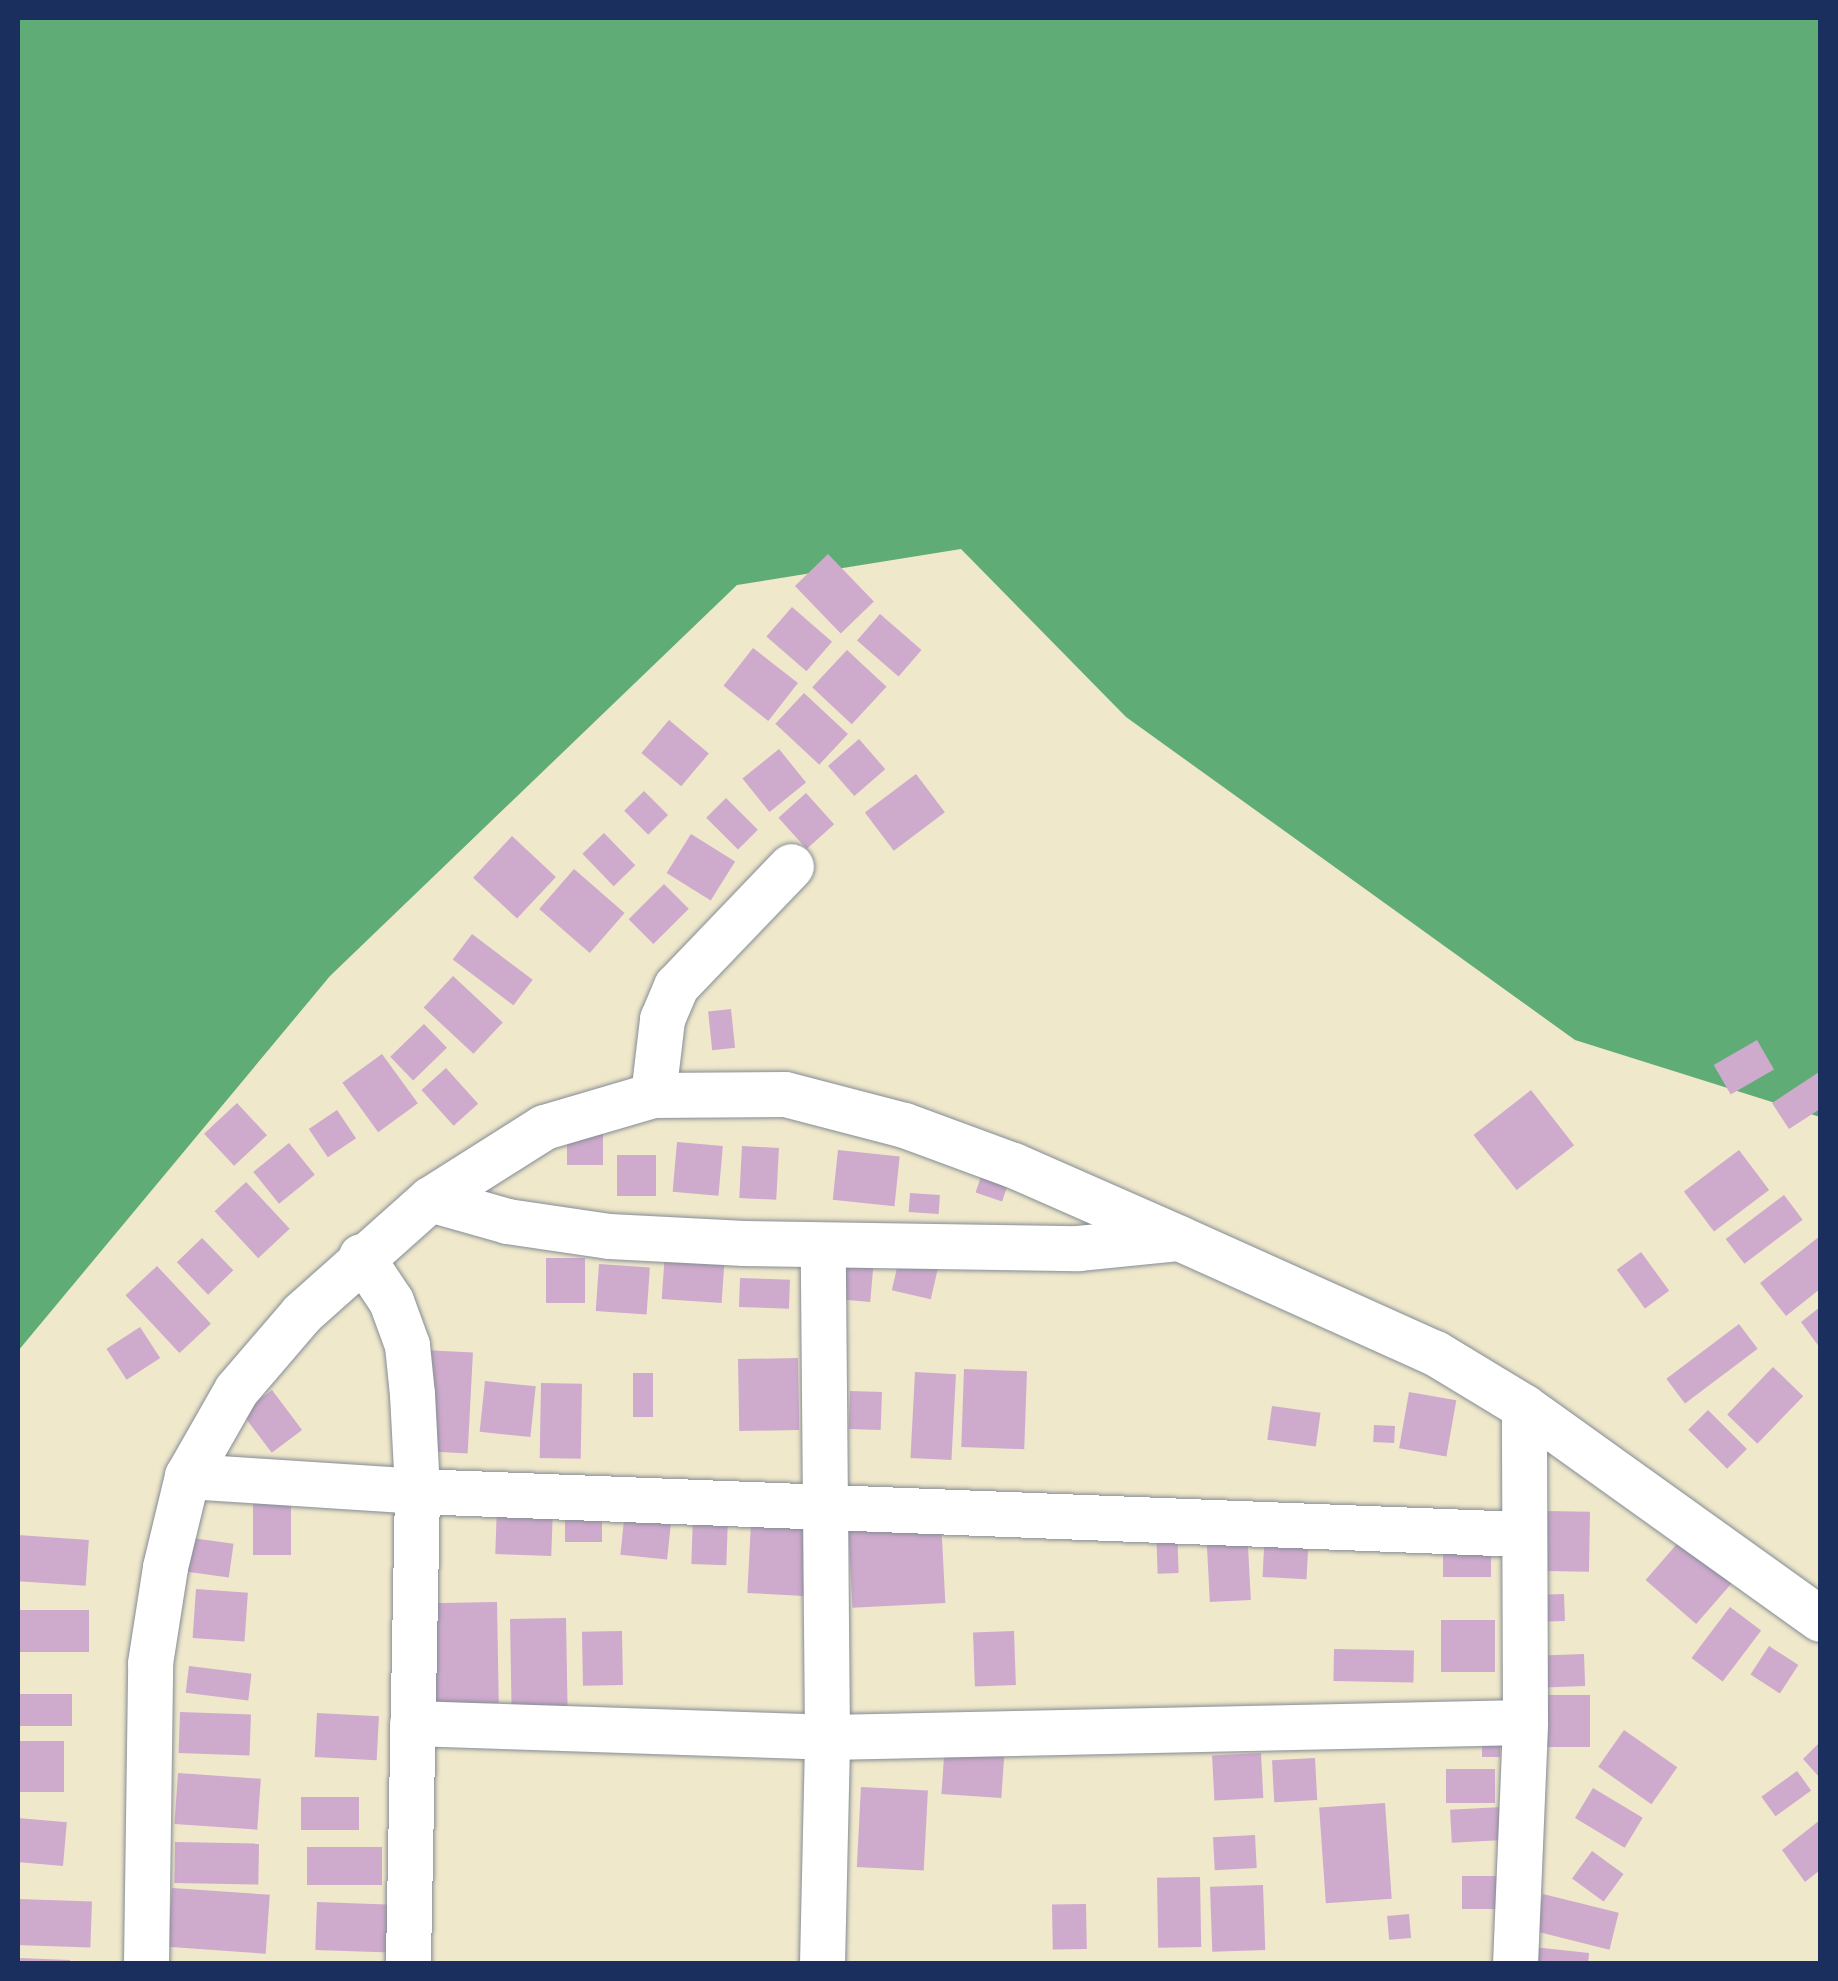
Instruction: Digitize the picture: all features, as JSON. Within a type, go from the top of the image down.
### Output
[{"type":"street","points":[[653,1096],[662,1019],[676,986],[792,866]]},
{"type":"street","points":[[146,1964],[150,1663],[165,1566],[186,1476],[236,1390],[302,1313],[361,1256],[430,1199],[544,1127],[653,1096],[785,1094],[904,1125],[1012,1165],[1179,1238],[1435,1353],[1524,1407],[1820,1619]]},
{"type":"street","points":[[430,1199],[507,1221],[609,1236],[823,1245],[1078,1248],[1179,1238]]},
{"type":"street","points":[[822,1964],[827,1737],[823,1245]]},
{"type":"street","points":[[361,1256],[392,1302],[407,1344],[417,1491],[408,1964]]},
{"type":"street","points":[[1515,1964],[1525,1722],[1524,1407]]},
{"type":"street","points":[[186,1476],[417,1491],[1522,1534]]},
{"type":"street","points":[[412,1724],[827,1737],[1525,1722]]},
{"type":"green space","points":[[18,18],[1820,18],[1820,1117],[1575,1040],[1126,717],[961,549],[737,585],[330,976],[18,1351]]},
{"type":"building","points":[[828,554],[874,601],[841,633],[795,586]]},
{"type":"building","points":[[792,607],[832,642],[806,671],[766,636]]},
{"type":"building","points":[[880,614],[922,650],[899,676],[857,640]]},
{"type":"building","points":[[753,648],[798,683],[768,721],[723,686]]},
{"type":"building","points":[[847,650],[886,687],[852,724],[812,687]]},
{"type":"building","points":[[804,693],[848,734],[819,765],[775,724]]},
{"type":"building","points":[[669,720],[709,753],[681,786],[641,753]]},
{"type":"building","points":[[859,739],[885,769],[854,796],[828,766]]},
{"type":"building","points":[[779,749],[806,782],[770,812],[742,779]]},
{"type":"building","points":[[916,774],[945,812],[894,851],[865,813]]},
{"type":"building","points":[[644,791],[668,815],[648,835],[624,811]]},
{"type":"building","points":[[806,793],[834,824],[807,849],[779,818]]},
{"type":"building","points":[[726,798],[758,830],[738,850],[706,818]]},
{"type":"building","points":[[604,833],[635,865],[614,886],[582,854]]},
{"type":"building","points":[[691,834],[735,862],[711,901],[667,873]]},
{"type":"building","points":[[512,836],[556,877],[517,919],[473,878]]},
{"type":"building","points":[[574,869],[625,913],[590,953],[539,909]]},
{"type":"building","points":[[664,884],[689,909],[653,944],[629,919]]},
{"type":"building","points":[[472,934],[533,980],[513,1005],[453,960]]},
{"type":"building","points":[[453,976],[503,1022],[473,1054],[424,1007]]},
{"type":"building","points":[[731,1009],[735,1048],[712,1050],[708,1011]]},
{"type":"building","points":[[424,1024],[447,1048],[413,1080],[390,1057]]},
{"type":"building","points":[[1757,1040],[1774,1069],[1731,1094],[1714,1065]]},
{"type":"building","points":[[382,1054],[418,1103],[378,1132],[342,1083]]},
{"type":"building","points":[[446,1068],[478,1104],[454,1126],[421,1090]]},
{"type":"building","points":[[1819,1072],[1820,1109],[1789,1129],[1772,1103]]},
{"type":"building","points":[[1531,1090],[1574,1145],[1517,1190],[1473,1135]]},
{"type":"building","points":[[237,1103],[267,1135],[234,1166],[204,1134]]},
{"type":"building","points":[[337,1110],[356,1138],[328,1157],[309,1129]]},
{"type":"building","points":[[567,1127],[603,1127],[603,1165],[567,1165]]},
{"type":"building","points":[[677,1142],[723,1146],[718,1196],[673,1192]]},
{"type":"building","points":[[289,1143],[315,1175],[279,1204],[253,1172]]},
{"type":"building","points":[[742,1146],[779,1148],[776,1200],[739,1198]]},
{"type":"building","points":[[838,1150],[900,1156],[894,1206],[833,1200]]},
{"type":"building","points":[[1739,1150],[1769,1190],[1714,1231],[1684,1192]]},
{"type":"building","points":[[617,1155],[656,1155],[656,1196],[617,1196]]},
{"type":"building","points":[[985,1165],[1011,1174],[1002,1202],[976,1192]]},
{"type":"building","points":[[246,1182],[290,1229],[258,1258],[215,1211]]},
{"type":"building","points":[[910,1193],[940,1195],[939,1214],[909,1212]]},
{"type":"building","points":[[1784,1195],[1803,1220],[1744,1264],[1726,1239]]},
{"type":"building","points":[[1820,1236],[1820,1289],[1786,1316],[1760,1283]]},
{"type":"building","points":[[202,1238],[233,1270],[208,1295],[177,1262]]},
{"type":"building","points":[[665,1252],[725,1256],[722,1303],[662,1299]]},
{"type":"building","points":[[1641,1252],[1669,1291],[1645,1308],[1617,1270]]},
{"type":"building","points":[[837,1257],[874,1260],[870,1302],[833,1299]]},
{"type":"building","points":[[546,1258],[585,1258],[585,1303],[546,1303]]},
{"type":"building","points":[[899,1259],[938,1268],[931,1299],[892,1290]]},
{"type":"building","points":[[599,1264],[650,1268],[647,1314],[596,1311]]},
{"type":"building","points":[[157,1266],[211,1324],[179,1353],[126,1295]]},
{"type":"building","points":[[740,1278],[790,1280],[789,1309],[739,1307]]},
{"type":"building","points":[[1820,1307],[1820,1348],[1801,1322]]},
{"type":"building","points":[[1739,1324],[1758,1349],[1685,1404],[1666,1379]]},
{"type":"building","points":[[140,1327],[160,1358],[127,1380],[106,1349]]},
{"type":"building","points":[[423,1350],[473,1353],[468,1453],[418,1451]]},
{"type":"building","points":[[798,1358],[799,1430],[739,1431],[738,1359]]},
{"type":"building","points":[[1773,1367],[1803,1396],[1757,1444],[1727,1414]]},
{"type":"building","points":[[964,1369],[1027,1371],[1024,1449],[961,1447]]},
{"type":"building","points":[[915,1372],[956,1374],[951,1460],[910,1458]]},
{"type":"building","points":[[633,1373],[653,1373],[653,1417],[633,1417]]},
{"type":"building","points":[[485,1381],[536,1386],[530,1437],[480,1432]]},
{"type":"building","points":[[541,1383],[582,1384],[581,1459],[540,1458]]},
{"type":"building","points":[[272,1390],[302,1430],[272,1453],[242,1413]]},
{"type":"building","points":[[850,1391],[882,1392],[881,1430],[849,1429]]},
{"type":"building","points":[[1409,1392],[1456,1400],[1446,1456],[1399,1448]]},
{"type":"building","points":[[1272,1406],[1321,1413],[1316,1446],[1267,1440]]},
{"type":"building","points":[[1708,1410],[1747,1449],[1727,1469],[1688,1430]]},
{"type":"building","points":[[1374,1425],[1395,1426],[1394,1443],[1373,1442]]},
{"type":"building","points":[[565,1499],[602,1499],[602,1542],[565,1542]]},
{"type":"building","points":[[253,1501],[291,1501],[291,1555],[253,1555]]},
{"type":"building","points":[[626,1501],[673,1506],[667,1560],[620,1555]]},
{"type":"building","points":[[497,1505],[553,1507],[551,1556],[495,1554]]},
{"type":"building","points":[[1546,1511],[1590,1512],[1589,1572],[1545,1571]]},
{"type":"building","points":[[693,1516],[728,1517],[726,1565],[691,1564]]},
{"type":"building","points":[[941,1520],[945,1603],[852,1608],[848,1525]]},
{"type":"building","points":[[751,1523],[808,1526],[804,1596],[747,1593]]},
{"type":"building","points":[[1177,1526],[1179,1573],[1158,1574],[1156,1527]]},
{"type":"building","points":[[1247,1527],[1251,1600],[1210,1602],[1206,1529]]},
{"type":"building","points":[[1265,1530],[1309,1532],[1306,1579],[1263,1577]]},
{"type":"building","points":[[18,1535],[89,1540],[86,1586],[18,1581]]},
{"type":"building","points":[[1443,1535],[1491,1535],[1491,1577],[1443,1577]]},
{"type":"building","points":[[185,1537],[234,1544],[229,1577],[180,1571]]},
{"type":"building","points":[[1683,1537],[1734,1581],[1696,1624],[1646,1580]]},
{"type":"building","points":[[196,1589],[248,1593],[244,1642],[193,1638]]},
{"type":"building","points":[[1564,1594],[1565,1621],[1540,1622],[1539,1595]]},
{"type":"building","points":[[497,1602],[499,1703],[430,1704],[428,1603]]},
{"type":"building","points":[[1730,1607],[1761,1630],[1723,1682],[1691,1658]]},
{"type":"building","points":[[18,1610],[89,1610],[89,1652],[18,1652]]},
{"type":"building","points":[[566,1618],[568,1715],[512,1716],[510,1619]]},
{"type":"building","points":[[1441,1620],[1495,1620],[1495,1672],[1441,1672]]},
{"type":"building","points":[[622,1631],[623,1685],[583,1686],[582,1632]]},
{"type":"building","points":[[1014,1631],[1016,1685],[975,1686],[973,1632]]},
{"type":"building","points":[[1769,1646],[1798,1665],[1780,1694],[1750,1675]]},
{"type":"building","points":[[1334,1649],[1414,1650],[1413,1682],[1333,1681]]},
{"type":"building","points":[[1584,1654],[1585,1686],[1529,1688],[1528,1656]]},
{"type":"building","points":[[189,1666],[252,1674],[248,1700],[186,1693]]},
{"type":"building","points":[[18,1694],[72,1694],[72,1726],[18,1726]]},
{"type":"building","points":[[1528,1695],[1590,1695],[1590,1747],[1528,1747]]},
{"type":"building","points":[[180,1712],[251,1714],[250,1755],[179,1753]]},
{"type":"building","points":[[317,1713],[379,1716],[377,1760],[315,1757]]},
{"type":"building","points":[[1482,1729],[1500,1729],[1500,1757],[1482,1757]]},
{"type":"building","points":[[1624,1730],[1677,1767],[1651,1804],[1598,1767]]},
{"type":"building","points":[[18,1741],[64,1741],[64,1792],[18,1792]]},
{"type":"building","points":[[1820,1742],[1820,1778],[1803,1759]]},
{"type":"building","points":[[945,1743],[1005,1747],[1001,1798],[941,1794]]},
{"type":"building","points":[[1261,1753],[1263,1798],[1214,1801],[1212,1756]]},
{"type":"building","points":[[1315,1758],[1317,1800],[1274,1802],[1272,1760]]},
{"type":"building","points":[[1446,1769],[1495,1769],[1495,1803],[1446,1803]]},
{"type":"building","points":[[1797,1771],[1811,1790],[1776,1816],[1761,1797]]},
{"type":"building","points":[[178,1773],[261,1779],[257,1830],[174,1824]]},
{"type":"building","points":[[861,1787],[928,1791],[924,1870],[857,1867]]},
{"type":"building","points":[[1593,1788],[1643,1818],[1625,1848],[1575,1818]]},
{"type":"building","points":[[301,1797],[359,1797],[359,1830],[301,1830]]},
{"type":"building","points":[[1385,1803],[1392,1899],[1326,1903],[1319,1808]]},
{"type":"building","points":[[1502,1807],[1504,1840],[1452,1843],[1450,1810]]},
{"type":"building","points":[[18,1818],[67,1822],[63,1866],[18,1862]]},
{"type":"building","points":[[1820,1820],[1820,1870],[1805,1882],[1782,1850]]},
{"type":"building","points":[[1255,1835],[1257,1868],[1215,1870],[1213,1837]]},
{"type":"building","points":[[175,1842],[259,1843],[258,1884],[174,1883]]},
{"type":"building","points":[[307,1847],[382,1847],[382,1885],[307,1885]]},
{"type":"building","points":[[1592,1851],[1624,1874],[1604,1901],[1572,1879]]},
{"type":"building","points":[[1462,1876],[1497,1876],[1497,1909],[1462,1909]]},
{"type":"building","points":[[1200,1877],[1201,1947],[1158,1948],[1157,1878]]},
{"type":"building","points":[[1263,1885],[1265,1950],[1212,1952],[1210,1887]]},
{"type":"building","points":[[172,1888],[270,1895],[266,1954],[168,1947]]},
{"type":"building","points":[[1543,1894],[1619,1913],[1609,1950],[1534,1931]]},
{"type":"building","points":[[18,1899],[92,1902],[90,1948],[18,1945]]},
{"type":"building","points":[[317,1902],[400,1905],[398,1953],[315,1950]]},
{"type":"building","points":[[1086,1904],[1087,1949],[1053,1950],[1052,1905]]},
{"type":"building","points":[[1409,1914],[1411,1938],[1389,1940],[1387,1916]]},
{"type":"building","points":[[1524,1946],[1589,1953],[1588,1964],[1522,1964]]},
{"type":"building","points":[[19,1958],[70,1960],[70,1964],[18,1964]]}]
